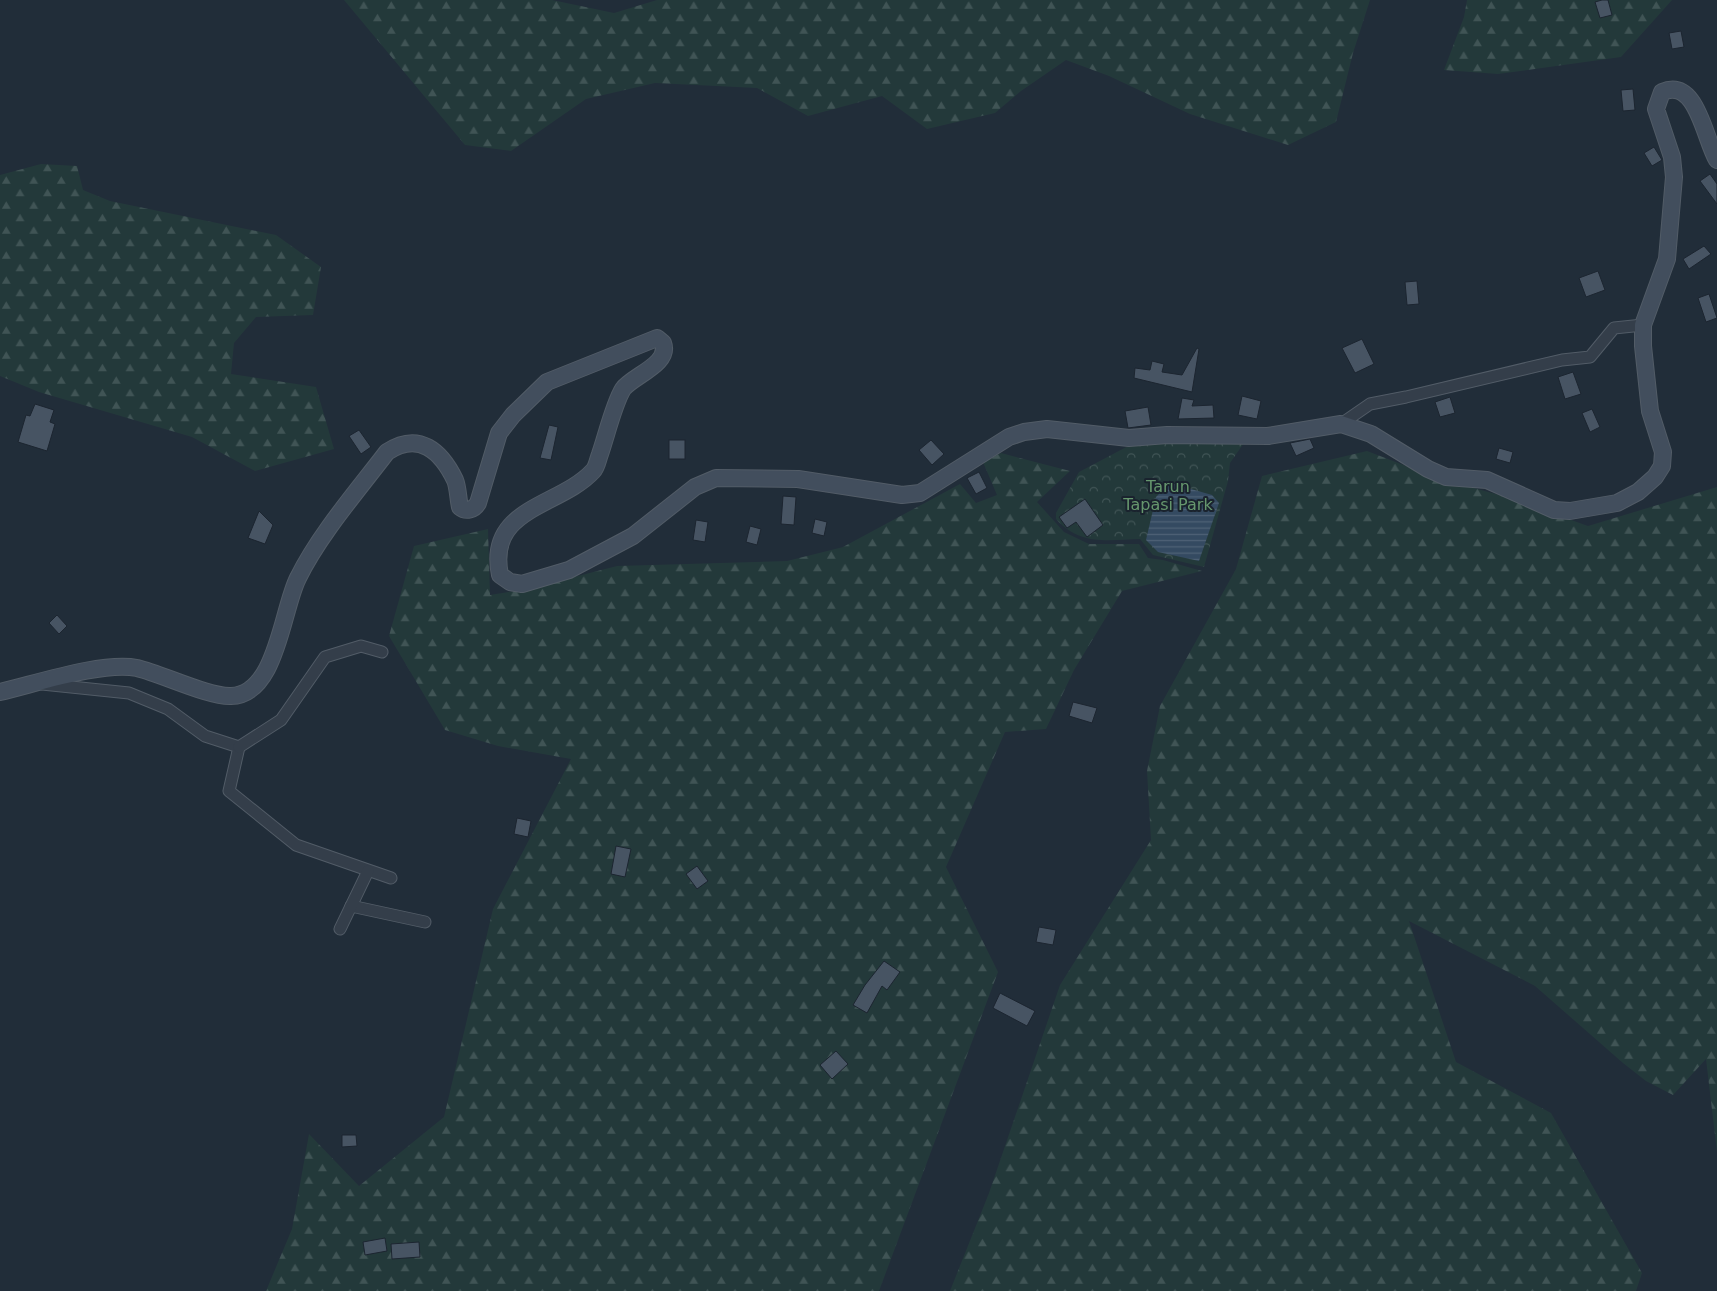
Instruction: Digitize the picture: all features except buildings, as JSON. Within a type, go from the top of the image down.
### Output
[{"type":"main road","points":[[0,692],[100,669],[135,668],[231,696],[248,692],[260,679],[274,654],[297,578],[328,531],[387,452],[396,446],[410,443],[424,445],[438,454],[456,481],[460,507],[467,510],[471,509],[478,504],[499,433],[513,415],[547,382],[652,339],[661,339],[664,347],[663,353],[652,367],[624,388],[595,470],[571,489],[525,511],[508,530],[498,553],[500,576],[510,582],[522,584],[569,570],[633,536],[695,487],[716,478],[798,479],[902,495],[920,493],[1009,437],[1024,432],[1047,430],[1129,438],[1167,435],[1268,436],[1341,424],[1371,434],[1428,469],[1446,476],[1488,480],[1554,510],[1570,512],[1617,504],[1638,492],[1655,477],[1662,466],[1663,452],[1650,411],[1643,346],[1643,325],[1667,259],[1674,177],[1672,158],[1657,118],[1658,100],[1662,92],[1671,88],[1682,90],[1692,99],[1717,160]]},
{"type":"street","points":[[1341,424],[1370,404],[1406,398],[1562,360],[1590,357],[1614,328],[1643,325]]},
{"type":"street","points":[[382,652],[360,646],[325,658],[281,720],[239,747],[229,791],[296,846],[391,878]]},
{"type":"street","points":[[37,684],[129,693],[168,709],[205,736],[239,747]]},
{"type":"street","points":[[340,929],[368,871]]},
{"type":"street","points":[[352,906],[425,922]]},
{"type":"green space","points":[[344,0],[552,0],[614,13],[657,0],[1370,0],[1353,53],[1336,122],[1288,145],[1190,114],[1109,76],[1066,60],[1021,91],[995,113],[927,129],[882,96],[808,116],[757,88],[655,83],[586,99],[511,151],[465,145]]},
{"type":"green space","points":[[1467,0],[1672,0],[1621,57],[1498,74],[1444,70],[1464,17]]},
{"type":"green space","points":[[41,164],[77,166],[83,190],[110,201],[276,235],[321,267],[313,315],[256,317],[234,343],[231,374],[316,387],[334,449],[255,471],[192,437],[39,392],[0,376],[0,175]]},
{"type":"green space","name":"Tarun Tapasi Park","points":[[1246,440],[1230,463],[1228,481],[1204,567],[1153,555],[1140,539],[1095,540],[1075,534],[1056,519],[1056,513],[1079,472],[1132,444]]},
{"type":"green space","points":[[1367,451],[1440,479],[1507,497],[1588,526],[1717,487],[1717,1152],[1706,1059],[1673,1095],[1646,1081],[1623,1063],[1535,986],[1409,921],[1456,1062],[1551,1113],[1642,1273],[1636,1291],[950,1291],[989,1193],[1060,985],[1151,840],[1147,771],[1160,706],[1236,569],[1262,476]]},
{"type":"green space","points":[[1001,453],[1070,471],[1037,502],[1064,532],[1089,544],[1139,544],[1148,558],[1163,560],[1202,571],[1122,591],[1074,670],[1046,729],[1005,732],[946,867],[998,972],[879,1291],[266,1291],[292,1229],[309,1134],[359,1186],[444,1117],[493,909],[571,759],[498,746],[445,730],[389,636],[414,546],[488,529],[490,595],[527,589],[617,566],[787,561],[843,547],[960,484],[976,503],[997,495],[983,462]]},
{"type":"water","points":[[1170,483],[1212,495],[1219,503],[1199,561],[1158,552],[1146,540],[1156,497]]}]
